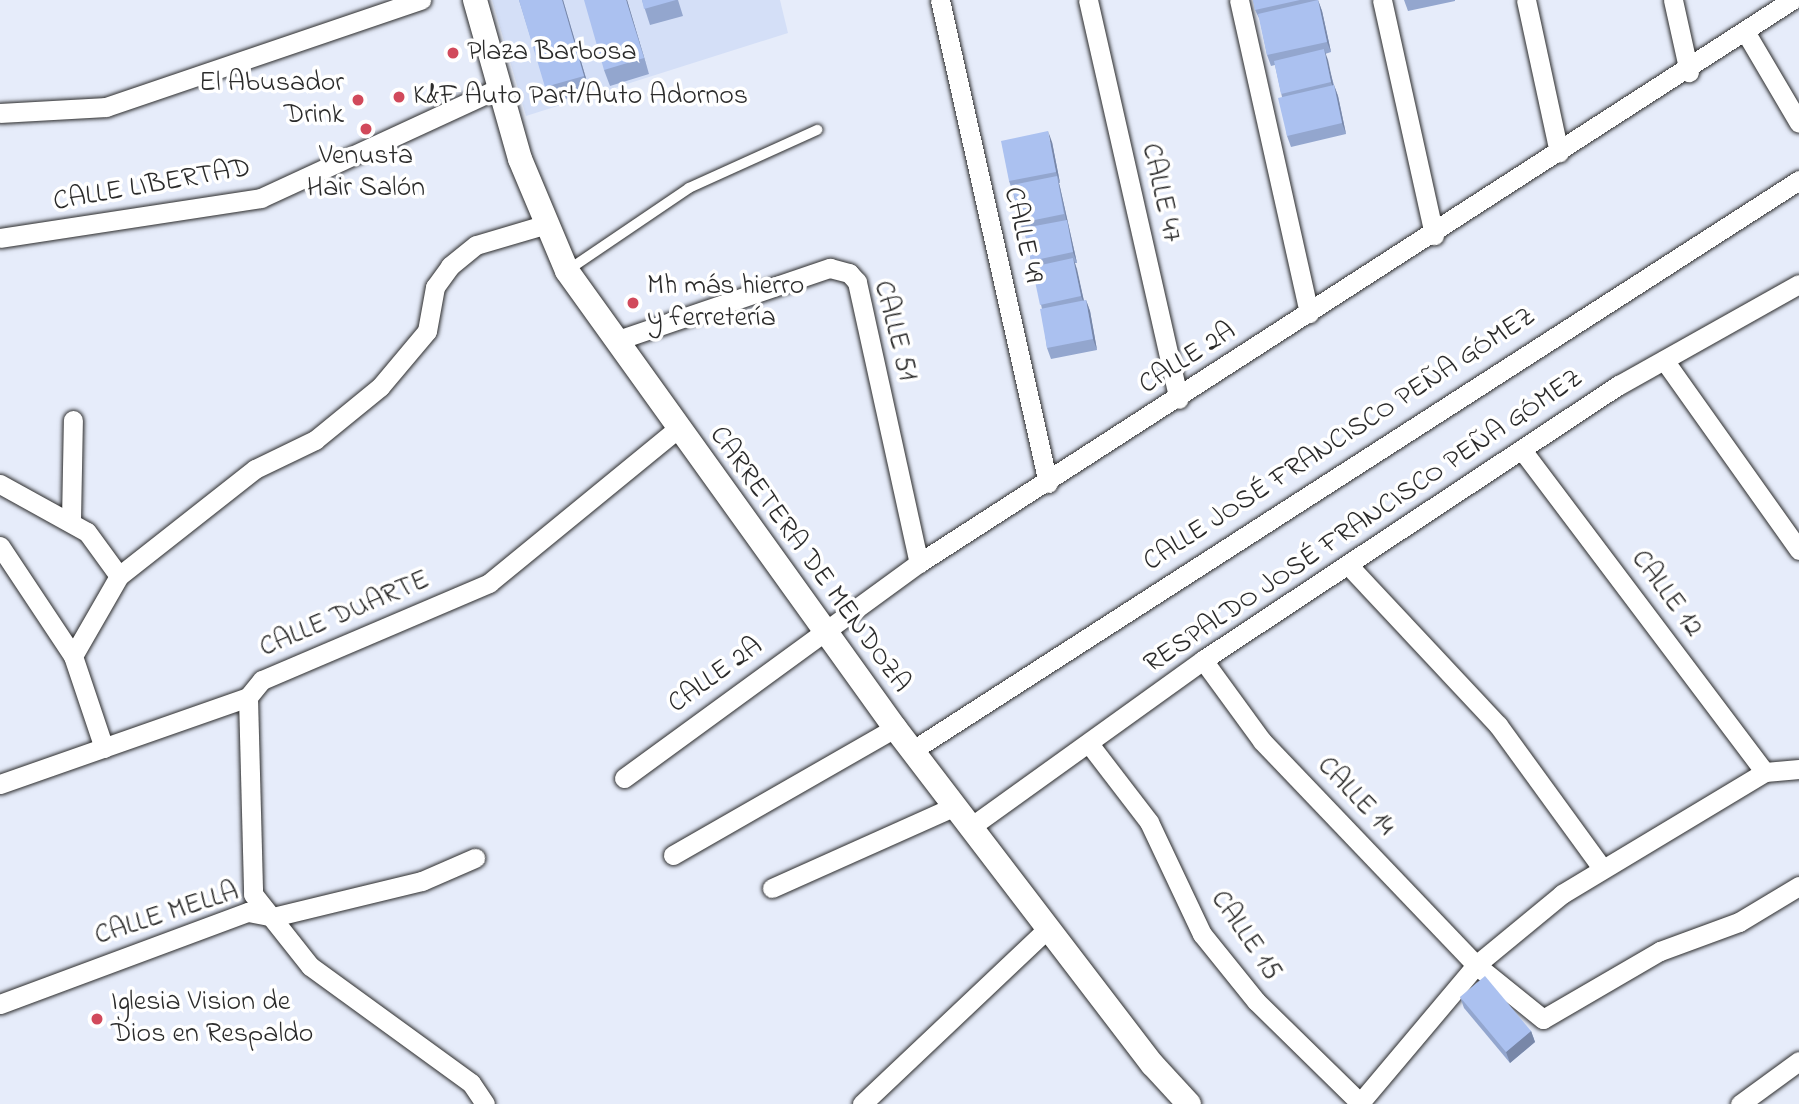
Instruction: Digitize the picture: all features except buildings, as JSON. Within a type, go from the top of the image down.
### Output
[{"type":"street","points":[[0,113],[106,107],[421,0]]},
{"type":"street","name":"CARRETERA DE MENDOZA","points":[[475,0],[499,89],[544,225],[567,271],[677,429],[895,728],[972,826],[1046,929],[1189,1104]]},
{"type":"street","name":"CALLE 49","points":[[940,0],[1048,483]]},
{"type":"street","name":"CALLE 47","points":[[1088,0],[1179,399]]},
{"type":"street","points":[[1239,0],[1309,313]]},
{"type":"street","points":[[1382,0],[1434,235]]},
{"type":"street","points":[[1526,0],[1559,152]]},
{"type":"street","points":[[1673,0],[1689,72]]},
{"type":"street","name":"CALLE 2A","points":[[624,778],[919,563],[1179,399],[1559,152],[1689,72],[1792,0]]},
{"type":"street","points":[[1746,33],[1799,124]]},
{"type":"street","name":"CALLE LIBERTAD","points":[[0,238],[261,198],[499,89]]},
{"type":"street","name":"CALLE JOSÉ FRANCISCO PEÑA GÓMEZ","points":[[913,750],[1799,180]]},
{"type":"street","points":[[73,656],[119,576],[255,469],[315,440],[380,387],[427,331],[435,287],[450,266],[476,245],[544,225]]},
{"type":"street","name":"CALLE 51","points":[[615,341],[830,268],[849,273],[856,282],[919,563]]},
{"type":"street","name":"RESPALDO JOSÉ FRANCISCO PEÑA GÓMEZ","points":[[972,826],[1090,746],[1203,660],[1522,450],[1664,360],[1797,289]]},
{"type":"street","points":[[1664,360],[1799,550]]},
{"type":"street","points":[[71,520],[73,420]]},
{"type":"street","name":"CALLE DUARTE","points":[[0,784],[248,697],[262,680],[489,583],[677,429]]},
{"type":"street","name":"CALLE 12","points":[[1522,450],[1765,772]]},
{"type":"street","points":[[0,484],[71,520],[98,543],[119,576]]},
{"type":"street","points":[[0,545],[73,656],[104,748]]},
{"type":"street","points":[[1349,565],[1498,725],[1602,868]]},
{"type":"street","name":"CALLE 14","points":[[1203,660],[1262,741],[1476,965],[1543,1019],[1660,951],[1739,922],[1799,886]]},
{"type":"street","points":[[248,697],[253,894],[310,966],[471,1083],[485,1104]]},
{"type":"street","points":[[673,855],[895,728]]},
{"type":"street","name":"CALLE 15","points":[[1090,746],[1149,822],[1202,934],[1256,1001],[1359,1103]]},
{"type":"street","points":[[1359,1103],[1476,965],[1602,868],[1765,772],[1799,769]]},
{"type":"street","points":[[772,888],[955,806]]},
{"type":"street","name":"CALLE MELLA","points":[[0,1004],[248,912],[273,917],[422,881],[475,858]]},
{"type":"street","points":[[862,1104],[1046,929]]},
{"type":"street","points":[[1740,1104],[1799,1061]]},
{"type":"lane","points":[[567,271],[689,188],[817,130]]},
{"type":"shaded area","points":[[492,0],[780,0],[788,33],[526,116]]},
{"type":"place","name":"Plaza Barbosa","points":[[453,53]]},
{"type":"place","name":"K&F Auto Part/Auto Adornos","points":[[399,97]]},
{"type":"place","name":"El Abusador Drink","points":[[358,100]]},
{"type":"place","name":"Venusta Hair Salón","points":[[366,129]]},
{"type":"place","name":"Mh más hierro y ferretería","points":[[633,303]]},
{"type":"place","name":"Iglesia Vision de Dios en Respaldo","points":[[97,1019]]}]
